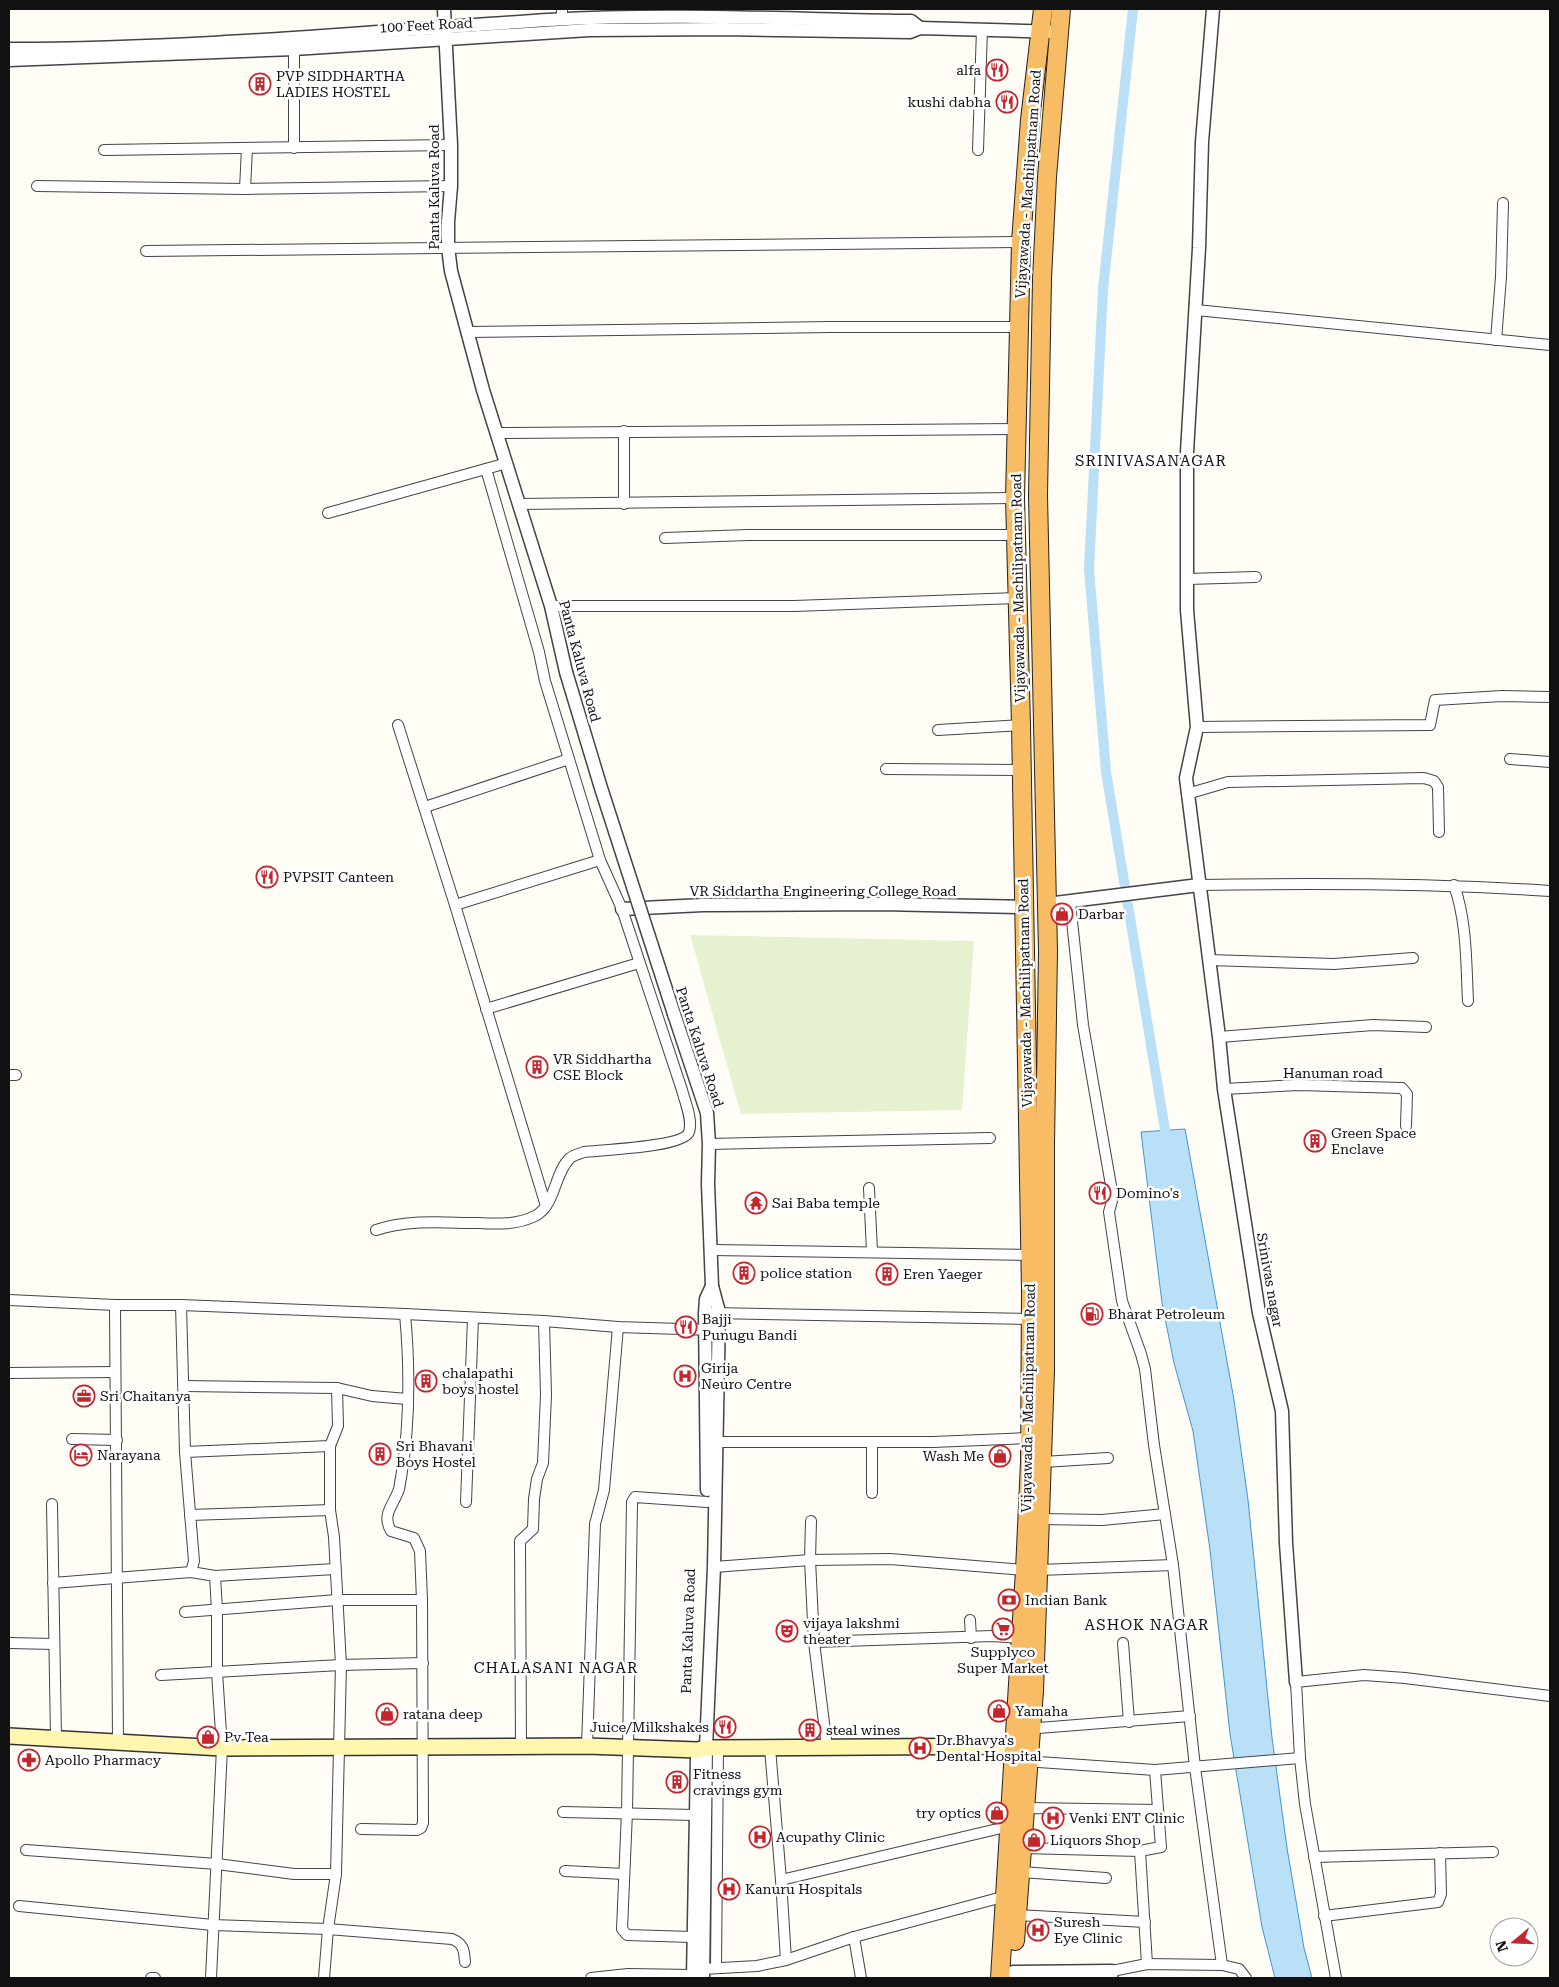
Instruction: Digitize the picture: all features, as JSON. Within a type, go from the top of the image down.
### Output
[{"type":"highway","name":"Vijayawada - Machilipatnam Road","points":[[1008,1976],[1006,1896],[1010,1826],[1022,1745],[1032,1570],[1031,1319],[1022,770],[1015,498],[1021,242],[1030,120],[1043,9]]},
{"type":"highway","name":"Vijayawada - Machilipatnam Road","points":[[1008,1976],[1017,1915],[1025,1808],[1022,1745],[1021,1638],[1041,1519],[1046,1370],[1045,1145],[1048,951],[1038,495],[1042,279],[1051,124],[1061,9]]},
{"type":"highway","points":[[1030,120],[1051,124]]},
{"type":"main road","points":[[1059,32],[1068,19],[1069,9]]},
{"type":"main road","points":[[9,1736],[222,1748],[627,1746],[707,1749],[1022,1745]]},
{"type":"street","name":"Panta Kaluva Road","points":[[444,9],[451,145],[448,247],[452,271],[483,390],[498,432],[550,606],[566,672],[601,788],[707,1113],[712,1286],[719,1312],[719,1331],[714,1567],[701,1974]]},
{"type":"street","name":"Srinivas nagar","points":[[1213,9],[1202,142],[1196,310],[1188,452],[1187,610],[1197,727],[1186,772],[1187,794],[1210,960],[1224,1089],[1259,1313],[1282,1411],[1286,1542],[1296,1682]]},
{"type":"street","name":"100 Feet Road","points":[[9,60],[294,49],[444,33],[562,14],[693,13],[911,21],[920,28]]},
{"type":"street","name":"100 Feet Road","points":[[9,49],[444,33],[733,29],[910,32],[920,28]]},
{"type":"street","points":[[920,28],[1059,32]]},
{"type":"street","points":[[978,150],[982,29]]},
{"type":"street","points":[[294,49],[294,148]]},
{"type":"street","points":[[104,150],[451,145]]},
{"type":"street","points":[[245,189],[247,148]]},
{"type":"street","points":[[37,186],[245,189],[451,186]]},
{"type":"street","points":[[1496,340],[1501,277],[1503,203]]},
{"type":"street","points":[[146,251],[1021,242]]},
{"type":"street","points":[[1196,310],[1550,345]]},
{"type":"street","points":[[468,332],[830,327],[1019,327]]},
{"type":"street","points":[[498,432],[1017,429]]},
{"type":"street","points":[[624,431],[624,504]]},
{"type":"street","points":[[328,513],[506,463]]},
{"type":"street","points":[[376,1230],[402,1223],[507,1224],[524,1220],[537,1215],[546,1206],[564,1167],[573,1156],[584,1152],[679,1140],[690,1132],[689,1115],[682,1090],[622,909],[600,860],[568,759],[486,469]]},
{"type":"street","points":[[518,504],[1015,498]]},
{"type":"street","points":[[665,538],[748,535],[1015,535]]},
{"type":"street","points":[[1187,579],[1256,577]]},
{"type":"street","points":[[550,606],[794,606],[1017,598]]},
{"type":"street","points":[[1197,727],[1430,725],[1435,700],[1502,696],[1550,697]]},
{"type":"street","points":[[398,724],[546,1206]]},
{"type":"street","points":[[938,730],[1021,726]]},
{"type":"street","points":[[425,807],[568,759]]},
{"type":"street","points":[[1510,759],[1550,762]]},
{"type":"street","points":[[886,769],[1022,770]]},
{"type":"street","points":[[1187,794],[1228,782],[1424,778],[1434,781],[1438,787],[1438,832]]},
{"type":"street","points":[[455,905],[600,860]]},
{"type":"street","points":[[1046,904],[1199,884],[1334,883],[1454,885],[1550,891]]},
{"type":"street","points":[[1454,885],[1460,901],[1463,922],[1468,1001]]},
{"type":"street","points":[[1070,902],[1084,1025],[1113,1197],[1109,1212],[1122,1301],[1142,1354],[1145,1369],[1173,1565],[1195,1767],[1222,1966]]},
{"type":"street","name":"VR Siddartha Engineering College Road","points":[[622,909],[703,905],[871,904],[1024,907]]},
{"type":"street","points":[[1210,960],[1334,964],[1413,958]]},
{"type":"street","points":[[486,1009],[639,963]]},
{"type":"street","points":[[1219,1037],[1373,1025],[1426,1027]]},
{"type":"street","name":"Hanuman road","points":[[1224,1089],[1298,1085],[1402,1088],[1407,1094],[1406,1126]]},
{"type":"street","points":[[709,1144],[990,1138]]},
{"type":"street","points":[[869,1188],[872,1251]]},
{"type":"street","points":[[711,1250],[872,1251],[1029,1255]]},
{"type":"street","name":"Panta Kaluva Road","points":[[701,1974],[692,1937],[695,1814],[707,1749],[704,1635],[706,1502],[705,1313],[706,1299],[712,1286]]},
{"type":"street","points":[[9,1300],[116,1304],[181,1304],[719,1331]]},
{"type":"street","points":[[116,1304],[118,1742]]},
{"type":"street","points":[[181,1304],[185,1452],[194,1561],[191,1572]]},
{"type":"street","points":[[705,1313],[1031,1319]]},
{"type":"street","points":[[361,1829],[417,1830],[421,1828],[423,1823],[422,1600],[418,1544],[414,1538],[391,1531],[387,1521],[387,1512],[399,1489],[406,1449],[408,1355],[405,1314]]},
{"type":"street","points":[[466,1502],[473,1318]]},
{"type":"street","points":[[521,1746],[520,1541],[533,1529],[537,1479],[543,1463],[546,1395],[544,1321]]},
{"type":"street","points":[[587,1746],[595,1524],[604,1490],[618,1327]]},
{"type":"street","points":[[9,1373],[115,1372]]},
{"type":"street","points":[[184,1386],[337,1388],[372,1396],[407,1399]]},
{"type":"street","points":[[324,1978],[328,1929],[336,1874],[341,1665],[330,1510],[330,1446],[338,1426],[337,1388]]},
{"type":"street","points":[[717,1442],[933,1442],[1030,1438]]},
{"type":"street","points":[[72,1439],[117,1440]]},
{"type":"street","points":[[872,1442],[872,1493]]},
{"type":"street","points":[[185,1452],[330,1446]]},
{"type":"street","points":[[1043,1462],[1108,1458]]},
{"type":"street","points":[[692,1937],[627,1936],[622,1930],[627,1812],[632,1500],[634,1497],[645,1497],[706,1502]]},
{"type":"street","points":[[52,1504],[56,1738]]},
{"type":"street","points":[[190,1515],[330,1510]]},
{"type":"street","points":[[1041,1519],[1102,1520],[1165,1514]]},
{"type":"street","points":[[811,1521],[810,1560],[814,1642],[827,1747]]},
{"type":"street","points":[[714,1567],[810,1560],[890,1559],[1032,1570],[1173,1565]]},
{"type":"street","points":[[53,1583],[191,1572],[215,1576],[335,1569]]},
{"type":"street","points":[[211,1978],[222,1748],[217,1672],[215,1576]]},
{"type":"street","points":[[185,1612],[337,1600],[422,1600]]},
{"type":"street","points":[[970,1620],[971,1638]]},
{"type":"street","points":[[814,1642],[992,1636],[1021,1638]]},
{"type":"street","points":[[9,1643],[54,1644]]},
{"type":"street","points":[[1123,1643],[1129,1722]]},
{"type":"street","points":[[162,1675],[341,1665],[423,1663]]},
{"type":"street","points":[[1336,1978],[1305,1804],[1300,1758],[1296,1682],[1364,1675],[1405,1678],[1550,1696]]},
{"type":"street","points":[[1022,1745],[1129,1722],[1190,1716]]},
{"type":"street","points":[[1022,1745],[1155,1770],[1300,1758]]},
{"type":"street","points":[[770,1748],[786,1960]]},
{"type":"street","points":[[1022,1848],[1140,1851],[1161,1846],[1155,1770]]},
{"type":"street","points":[[1025,1808],[1158,1810]]},
{"type":"street","points":[[564,1812],[695,1814]]},
{"type":"street","points":[[781,1880],[1010,1826]]},
{"type":"street","points":[[26,1850],[217,1864],[294,1874],[336,1874]]},
{"type":"street","points":[[1140,1851],[1148,1964]]},
{"type":"street","points":[[1314,1857],[1493,1852]]},
{"type":"street","points":[[1324,1916],[1438,1902],[1441,1894],[1440,1853]]},
{"type":"street","points":[[565,1871],[624,1874]]},
{"type":"street","points":[[1021,1872],[1106,1878]]},
{"type":"street","points":[[591,1978],[628,1974],[701,1974],[757,1966],[786,1960],[854,1937],[1006,1896]]},
{"type":"street","points":[[18,1906],[213,1925],[328,1929],[452,1939],[460,1942],[463,1947],[465,1962]]},
{"type":"street","points":[[1017,1915],[1145,1922]]},
{"type":"street","points":[[854,1937],[861,1978]]},
{"type":"street","points":[[1008,1976],[1112,1975],[1148,1964],[1222,1966],[1239,1970],[1246,1978]]},
{"type":"green space","points":[[690,935],[974,941],[962,1110],[741,1114]]},
{"type":"water","points":[[1185,1129],[1234,1400],[1248,1500],[1272,1738],[1287,1848],[1304,1948],[1312,1978],[1275,1978],[1262,1927],[1230,1734],[1210,1550],[1193,1431],[1174,1363],[1162,1303],[1141,1132]]},
{"type":"waterway","points":[[1133,9],[1103,289],[1089,569],[1106,772],[1167,1142]]},
{"type":"place","name":"alfa","points":[[997,70]]},
{"type":"place","name":"PVP SIDDHARTHA LADIES HOSTEL","points":[[260,84]]},
{"type":"place","name":"kushi dabha","points":[[1007,102]]},
{"type":"place","name":"PVPSIT Canteen","points":[[267,877]]},
{"type":"place","name":"Darbar","points":[[1062,914]]},
{"type":"place","name":"VR Siddhartha CSE Block","points":[[537,1067]]},
{"type":"place","name":"Green Space Enclave","points":[[1315,1141]]},
{"type":"place","name":"Domino's","points":[[1100,1193]]},
{"type":"place","name":"Sai Baba temple","points":[[756,1203]]},
{"type":"place","name":"police station","points":[[744,1273]]},
{"type":"place","name":"Eren Yaeger","points":[[887,1274]]},
{"type":"place","name":"Bharat Petroleum","points":[[1092,1314]]},
{"type":"place","name":"Bajji Punugu Bandi","points":[[686,1327]]},
{"type":"place","name":"Girija Neuro Centre","points":[[685,1376]]},
{"type":"place","name":"chalapathi boys hostel","points":[[426,1381]]},
{"type":"place","name":"Sri Chaitanya","points":[[84,1396]]},
{"type":"place","name":"Sri Bhavani Boys Hostel","points":[[380,1454]]},
{"type":"place","name":"Narayana","points":[[81,1455]]},
{"type":"place","name":"Wash Me","points":[[1000,1456]]},
{"type":"place","name":"Indian Bank","points":[[1009,1600]]},
{"type":"place","name":"Supplyco Super Market","points":[[1003,1629]]},
{"type":"place","name":"vijaya lakshmi theater","points":[[787,1631]]},
{"type":"place","name":"Yamaha","points":[[999,1711]]},
{"type":"place","name":"ratana deep","points":[[387,1714]]},
{"type":"place","name":"Juice/Milkshakes","points":[[725,1727]]},
{"type":"place","name":"steal wines","points":[[810,1730]]},
{"type":"place","name":"Pv Tea","points":[[208,1737]]},
{"type":"place","name":"Dr.Bhavya's Dental Hospital","points":[[920,1748]]},
{"type":"place","name":"Apollo Pharmacy","points":[[29,1760]]},
{"type":"place","name":"Fitness cravings gym","points":[[677,1782]]},
{"type":"place","name":"try optics","points":[[997,1813]]},
{"type":"place","name":"Venki ENT Clinic","points":[[1053,1818]]},
{"type":"place","name":"Acupathy Clinic","points":[[760,1837]]},
{"type":"place","name":"Liquors Shop","points":[[1034,1840]]},
{"type":"place","name":"Kanuru Hospitals","points":[[729,1889]]},
{"type":"place","name":"Suresh Eye Clinic","points":[[1038,1930]]},
{"type":"district","name":"SRINIVASANAGAR","points":[[1151,461]]},
{"type":"district","name":"ASHOK NAGAR","points":[[1147,1625]]},
{"type":"district","name":"CHALASANI NAGAR","points":[[556,1668]]}]
